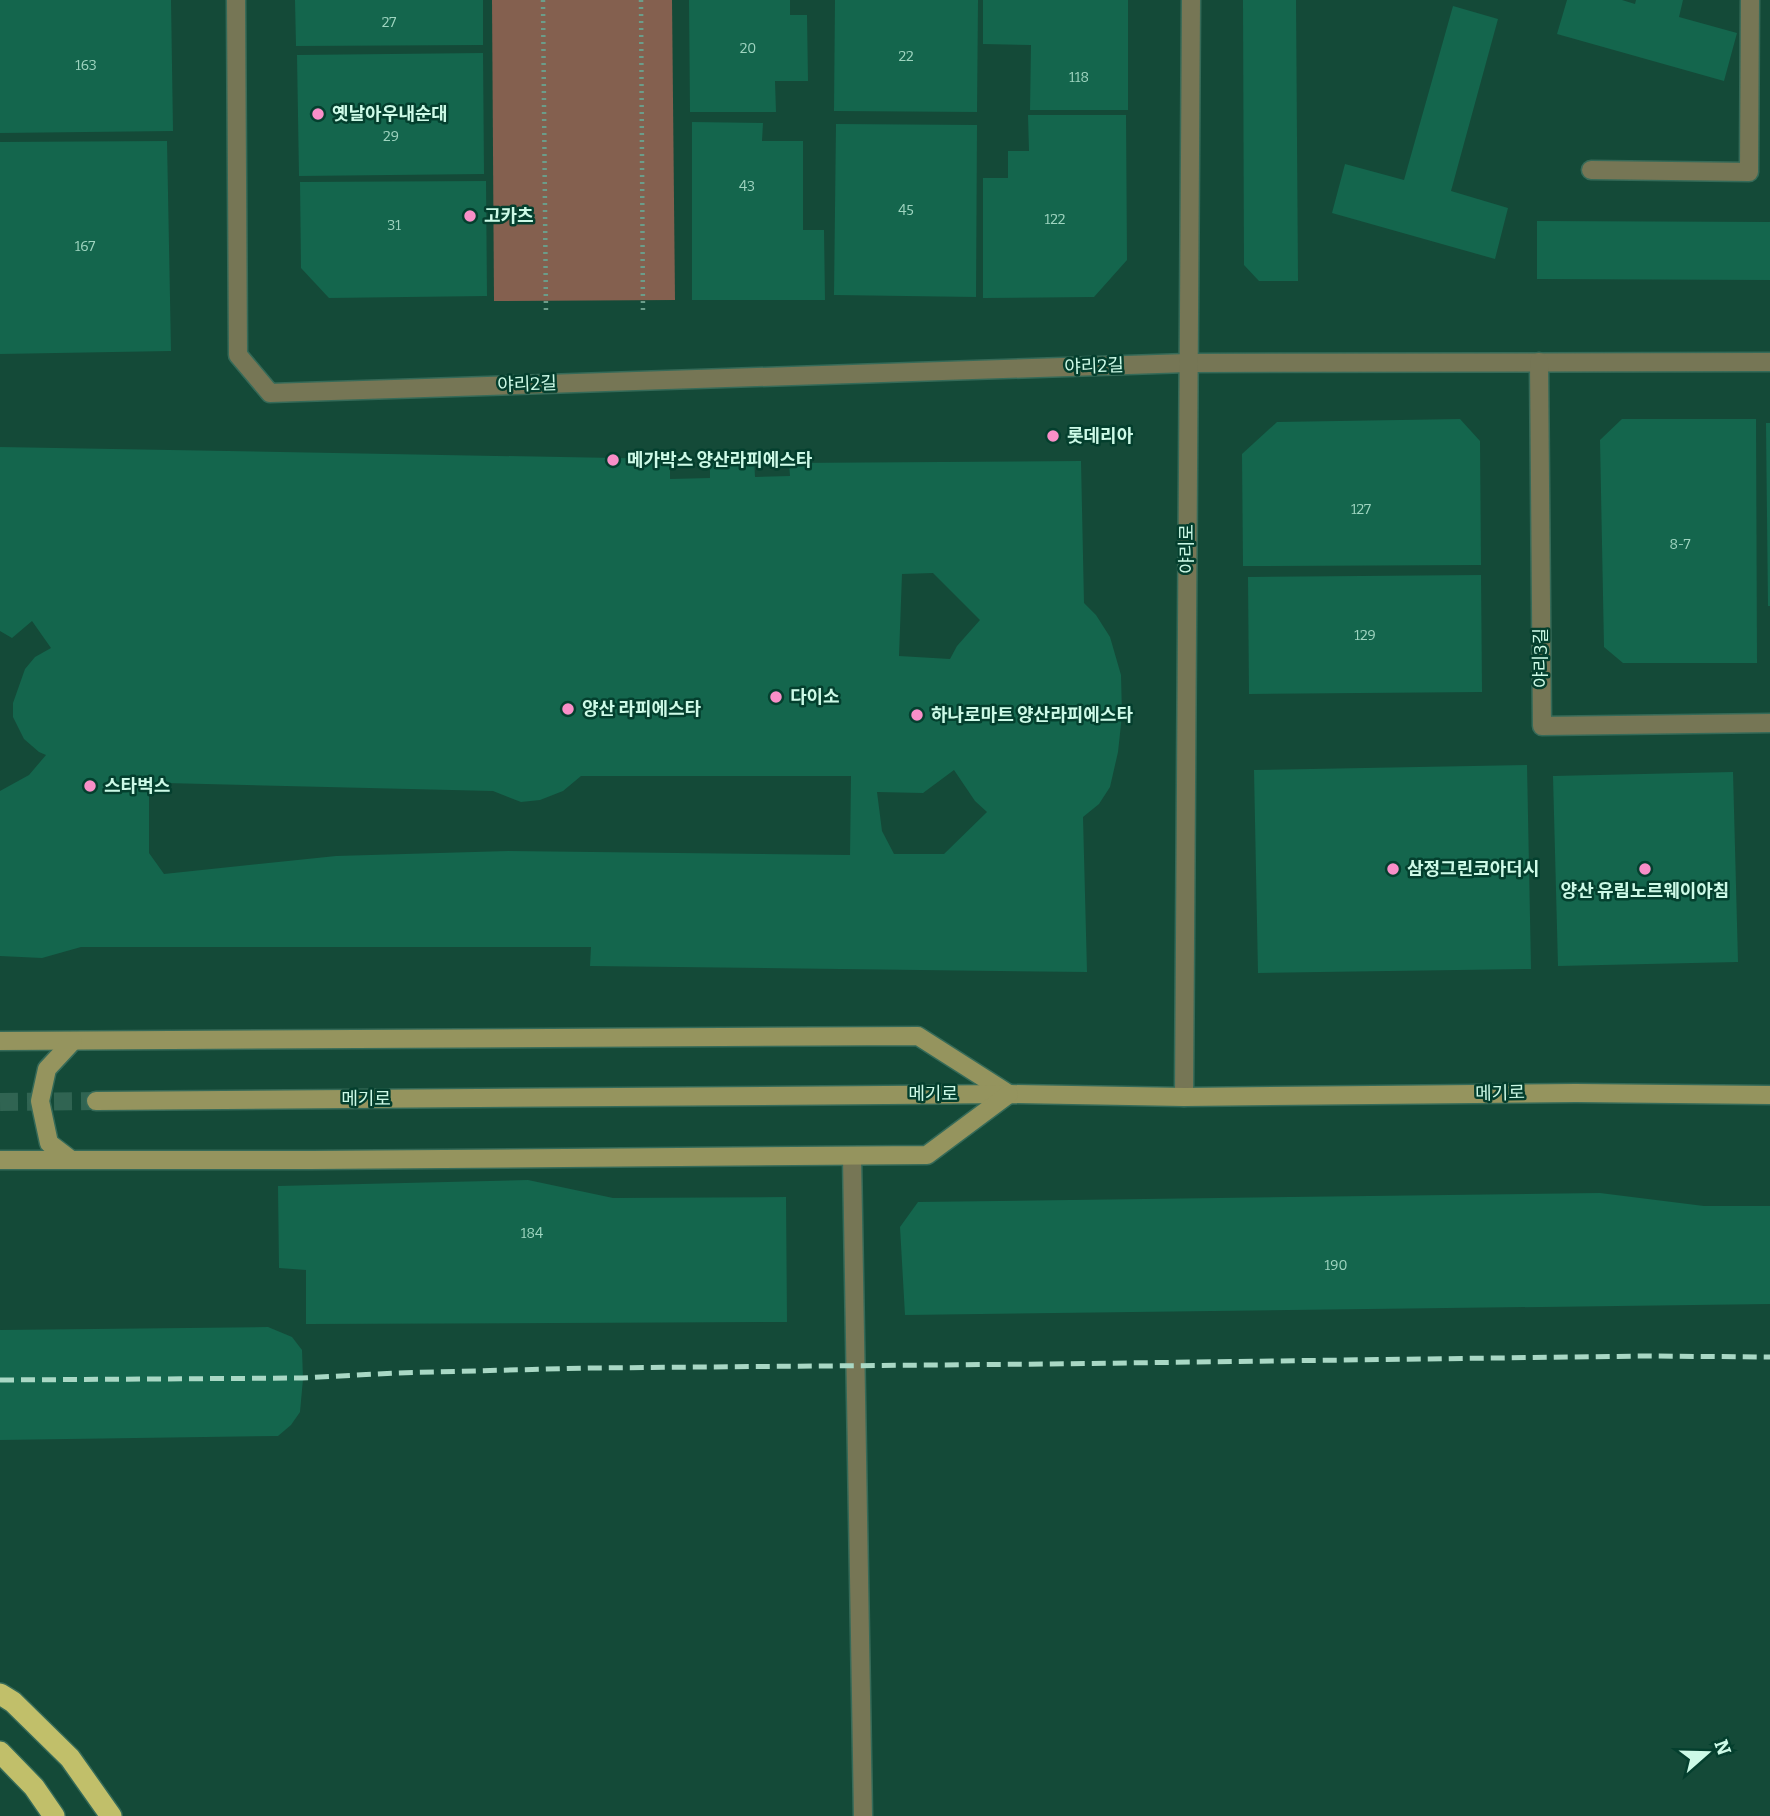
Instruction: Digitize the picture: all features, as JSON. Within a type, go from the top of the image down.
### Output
[{"type":"highway","points":[[0,1693],[13,1702],[70,1758],[111,1816]]},
{"type":"highway","points":[[0,1752],[34,1787],[54,1816]]},
{"type":"street","name":"야리2길","points":[[236,0],[238,355],[270,393],[1188,363]]},
{"type":"street","name":"야리로","points":[[1184,1097],[1191,0]]},
{"type":"street","points":[[1591,170],[1749,172],[1750,0]]},
{"type":"street","name":"야리3길","points":[[1539,362],[1542,726],[1770,723]]},
{"type":"street","points":[[1188,363],[1770,362]]},
{"type":"street","points":[[0,1041],[918,1036],[1009,1094],[927,1155],[0,1160]]},
{"type":"street","points":[[70,1159],[49,1143],[40,1101],[47,1069],[73,1041]]},
{"type":"street","name":"메기로","points":[[96,1101],[1009,1094],[1184,1097],[1576,1093],[1770,1095]]},
{"type":"street","points":[[852,1157],[863,1816]]},
{"type":"path","points":[[543,0],[546,314]]},
{"type":"path","points":[[641,0],[643,314]]},
{"type":"shaded area","points":[[492,0],[672,0],[675,300],[494,301]]},
{"type":"building","points":[[0,0],[171,0],[173,131],[0,133]]},
{"type":"building","points":[[295,0],[483,0],[483,45],[296,46]]},
{"type":"building","points":[[689,0],[790,0],[790,15],[807,15],[808,81],[775,81],[776,112],[690,112]]},
{"type":"building","points":[[835,0],[978,0],[977,112],[834,111]]},
{"type":"building","points":[[983,0],[1128,0],[1128,110],[1030,110],[1031,45],[983,44]]},
{"type":"building","points":[[1243,0],[1296,0],[1298,281],[1259,281],[1244,265]]},
{"type":"building","points":[[1567,0],[1622,0],[1635,4],[1636,0],[1683,0],[1679,17],[1737,33],[1724,81],[1557,34]]},
{"type":"building","points":[[1453,6],[1498,19],[1451,191],[1508,208],[1495,259],[1332,213],[1345,164],[1404,180]]},
{"type":"building","points":[[483,53],[484,174],[299,176],[297,55]]},
{"type":"building","points":[[1028,115],[1126,115],[1127,260],[1094,297],[983,298],[983,178],[1008,178],[1008,151],[1029,151]]},
{"type":"building","points":[[692,122],[763,123],[762,141],[803,141],[803,230],[824,230],[825,300],[692,300]]},
{"type":"building","points":[[836,124],[977,125],[976,297],[834,295]]},
{"type":"building","points":[[167,141],[171,351],[0,354],[0,142]]},
{"type":"building","points":[[486,181],[487,296],[329,298],[301,268],[300,182]]},
{"type":"building","points":[[1537,221],[1770,222],[1770,280],[1537,279]]},
{"type":"building","points":[[1460,419],[1480,441],[1481,565],[1243,566],[1242,454],[1277,422]]},
{"type":"building","points":[[1622,419],[1756,419],[1757,663],[1623,663],[1604,647],[1600,440]]},
{"type":"building","points":[[1766,423],[1770,423],[1770,606],[1768,606]]},
{"type":"building","name":"양산 라피에스타","points":[[0,447],[670,459],[670,479],[710,478],[710,454],[754,456],[755,477],[790,476],[789,463],[1081,461],[1084,603],[1096,615],[1110,637],[1121,675],[1122,715],[1118,752],[1110,787],[1099,804],[1083,817],[1087,972],[590,966],[591,947],[81,947],[42,958],[0,956],[0,791],[29,775],[46,755],[24,739],[13,717],[13,703],[25,669],[35,657],[51,648],[32,621],[12,638],[0,631]],"holes":[[[933,573],[980,620],[957,646],[950,659],[899,656],[902,574]],[[954,770],[975,801],[987,812],[944,854],[894,854],[882,831],[877,792],[923,793]],[[581,776],[851,776],[850,855],[508,851],[336,856],[164,874],[149,853],[149,791],[165,783],[493,791],[521,802],[540,800],[563,791]]]},
{"type":"building","points":[[1481,575],[1482,692],[1249,694],[1248,577]]},
{"type":"building","name":"삼정그린코아더시","points":[[1527,765],[1531,969],[1258,973],[1254,770]]},
{"type":"building","name":"양산 유림노르웨이아침","points":[[1733,772],[1738,962],[1558,966],[1553,776]]},
{"type":"building","points":[[528,1180],[613,1198],[786,1197],[787,1322],[306,1324],[306,1270],[279,1268],[278,1186]]},
{"type":"building","points":[[1600,1193],[1704,1206],[1770,1206],[1770,1304],[905,1315],[900,1227],[918,1202]]},
{"type":"building","points":[[268,1327],[292,1337],[302,1350],[300,1412],[291,1425],[278,1436],[0,1440],[0,1330]]},
{"type":"tunnel","points":[[0,1102],[96,1101]]},
{"type":"railway","points":[[0,1380],[302,1378],[588,1368],[1647,1356],[1770,1357]]},
{"type":"place","name":"옛날아우내순대","points":[[318,114]]},
{"type":"place","name":"고카츠","points":[[470,216]]},
{"type":"place","name":"롯데리아","points":[[1053,436]]},
{"type":"place","name":"메가박스 양산라피에스타","points":[[613,460]]},
{"type":"place","name":"다이소","points":[[776,697]]},
{"type":"place","name":"양산 라피에스타","points":[[568,709]]},
{"type":"place","name":"하나로마트 양산라피에스타","points":[[917,715]]},
{"type":"place","name":"스타벅스","points":[[90,786]]},
{"type":"place","name":"삼정그린코아더시","points":[[1393,869]]},
{"type":"place","name":"양산 유림노르웨이아침","points":[[1645,869]]}]
